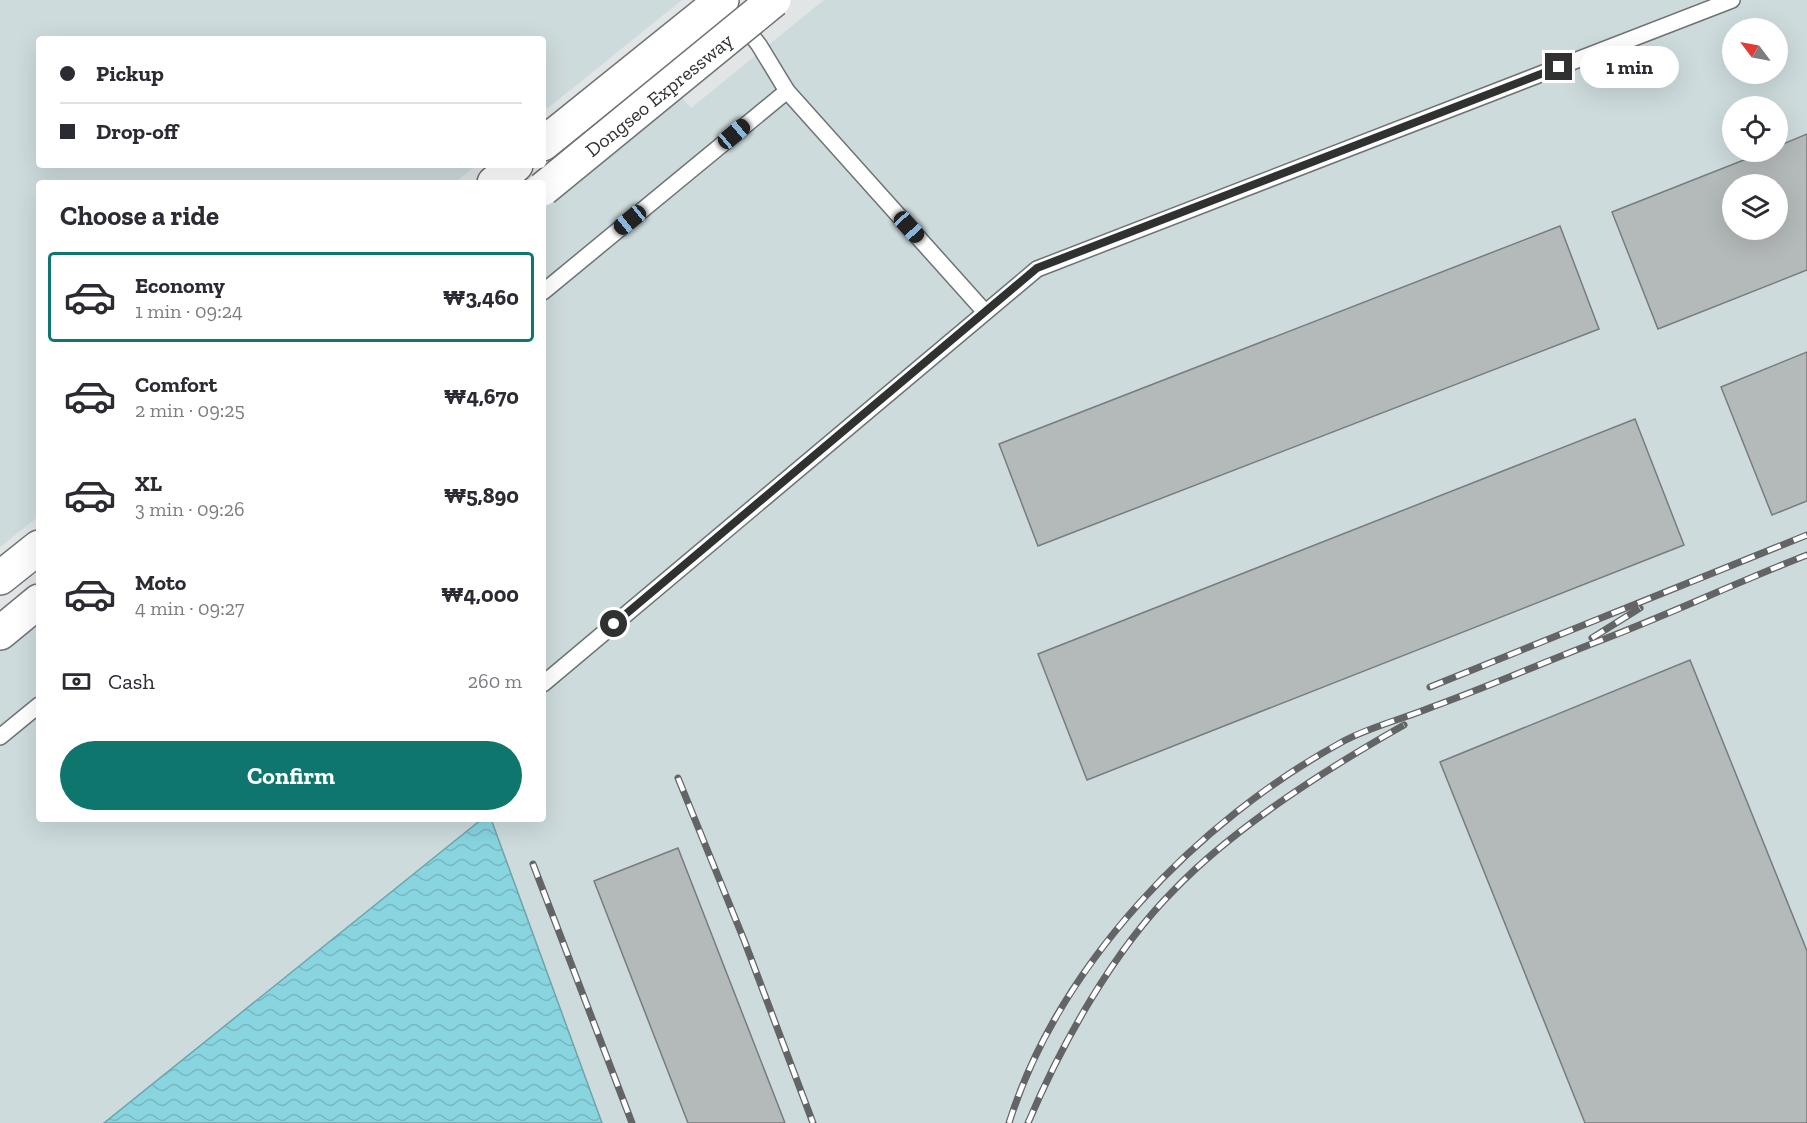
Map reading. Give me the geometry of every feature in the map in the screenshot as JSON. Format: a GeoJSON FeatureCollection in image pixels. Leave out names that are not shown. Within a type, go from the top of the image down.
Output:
{"type":"FeatureCollection","features":[{"type":"Feature","properties":{"kind":"highway","name":"Dongseo Expressway"},"geometry":{"type":"LineString","coordinates":[[546,142],[723,0]]}},
{"type":"Feature","properties":{"kind":"highway","name":"Dongseo Expressway"},"geometry":{"type":"LineString","coordinates":[[546,187],[774,0]]}},
{"type":"Feature","properties":{"kind":"highway"},"geometry":{"type":"LineString","coordinates":[[498,180],[512,168]]}},
{"type":"Feature","properties":{"kind":"highway"},"geometry":{"type":"LineString","coordinates":[[0,578],[36,549]]}},
{"type":"Feature","properties":{"kind":"highway"},"geometry":{"type":"LineString","coordinates":[[0,633],[36,603]]}},
{"type":"Feature","properties":{"kind":"lane"},"geometry":{"type":"LineString","coordinates":[[723,0],[759,45],[787,91],[986,312]]}},
{"type":"Feature","properties":{"kind":"lane"},"geometry":{"type":"LineString","coordinates":[[546,681],[1037,268],[1732,0]]}},
{"type":"Feature","properties":{"kind":"lane"},"geometry":{"type":"LineString","coordinates":[[546,290],[787,91]]}},
{"type":"Feature","properties":{"kind":"lane"},"geometry":{"type":"LineString","coordinates":[[0,737],[36,707]]}},
{"type":"Feature","properties":{"kind":"shaded area"},"geometry":{"type":"Polygon","coordinates":[[[0,0],[682,0],[546,110],[546,36],[36,36],[36,168],[473,168],[458,180],[36,180],[36,518],[0,547],[0,0]]]}},
{"type":"Feature","properties":{"kind":"shaded area"},"geometry":{"type":"Polygon","coordinates":[[[824,0],[1807,0],[1807,1123],[602,1123],[492,822],[546,822],[546,180],[663,77],[691,108],[824,0]]]}},
{"type":"Feature","properties":{"kind":"shaded area"},"geometry":{"type":"Polygon","coordinates":[[[36,585],[36,822],[478,822],[104,1123],[0,1123],[0,615],[36,585]]]}},
{"type":"Feature","properties":{"kind":"water"},"geometry":{"type":"Polygon","coordinates":[[[478,822],[492,822],[602,1123],[104,1123],[478,822]]]}},
{"type":"Feature","properties":{"kind":"building"},"geometry":{"type":"Polygon","coordinates":[[[1807,134],[1807,270],[1658,329],[1612,212],[1739,162],[1788,162],[1788,142],[1807,134]]]}},
{"type":"Feature","properties":{"kind":"building"},"geometry":{"type":"Polygon","coordinates":[[[1560,226],[1599,329],[1038,546],[999,444],[1560,226]]]}},
{"type":"Feature","properties":{"kind":"building"},"geometry":{"type":"Polygon","coordinates":[[[1807,352],[1807,501],[1772,515],[1721,387],[1807,352]]]}},
{"type":"Feature","properties":{"kind":"building"},"geometry":{"type":"Polygon","coordinates":[[[1635,419],[1684,545],[1087,780],[1038,654],[1635,419]]]}},
{"type":"Feature","properties":{"kind":"building"},"geometry":{"type":"Polygon","coordinates":[[[1690,660],[1807,951],[1807,1123],[1585,1123],[1440,762],[1690,660]]]}},
{"type":"Feature","properties":{"kind":"building"},"geometry":{"type":"Polygon","coordinates":[[[678,848],[785,1123],[688,1123],[594,881],[678,848]]]}},
{"type":"Feature","properties":{"kind":"railway"},"geometry":{"type":"LineString","coordinates":[[1430,687],[1807,535]]}},
{"type":"Feature","properties":{"kind":"railway"},"geometry":{"type":"LineString","coordinates":[[1009,1123],[1032,1064],[1062,1008],[1098,953],[1140,902],[1186,855],[1236,813],[1288,775],[1363,732],[1473,692],[1807,555]]}},
{"type":"Feature","properties":{"kind":"railway"},"geometry":{"type":"LineString","coordinates":[[1592,638],[1640,608]]}},
{"type":"Feature","properties":{"kind":"railway"},"geometry":{"type":"LineString","coordinates":[[1028,1123],[1057,1061],[1091,999],[1131,940],[1175,889],[1254,821],[1314,779],[1404,725]]}},
{"type":"Feature","properties":{"kind":"railway"},"geometry":{"type":"LineString","coordinates":[[678,778],[744,940],[813,1123]]}},
{"type":"Feature","properties":{"kind":"railway"},"geometry":{"type":"LineString","coordinates":[[533,864],[632,1123]]}},
{"type":"Feature","properties":{"kind":"route"},"geometry":{"type":"LineString","coordinates":[[614,624],[1037,268],[1559,67]]}}]}
